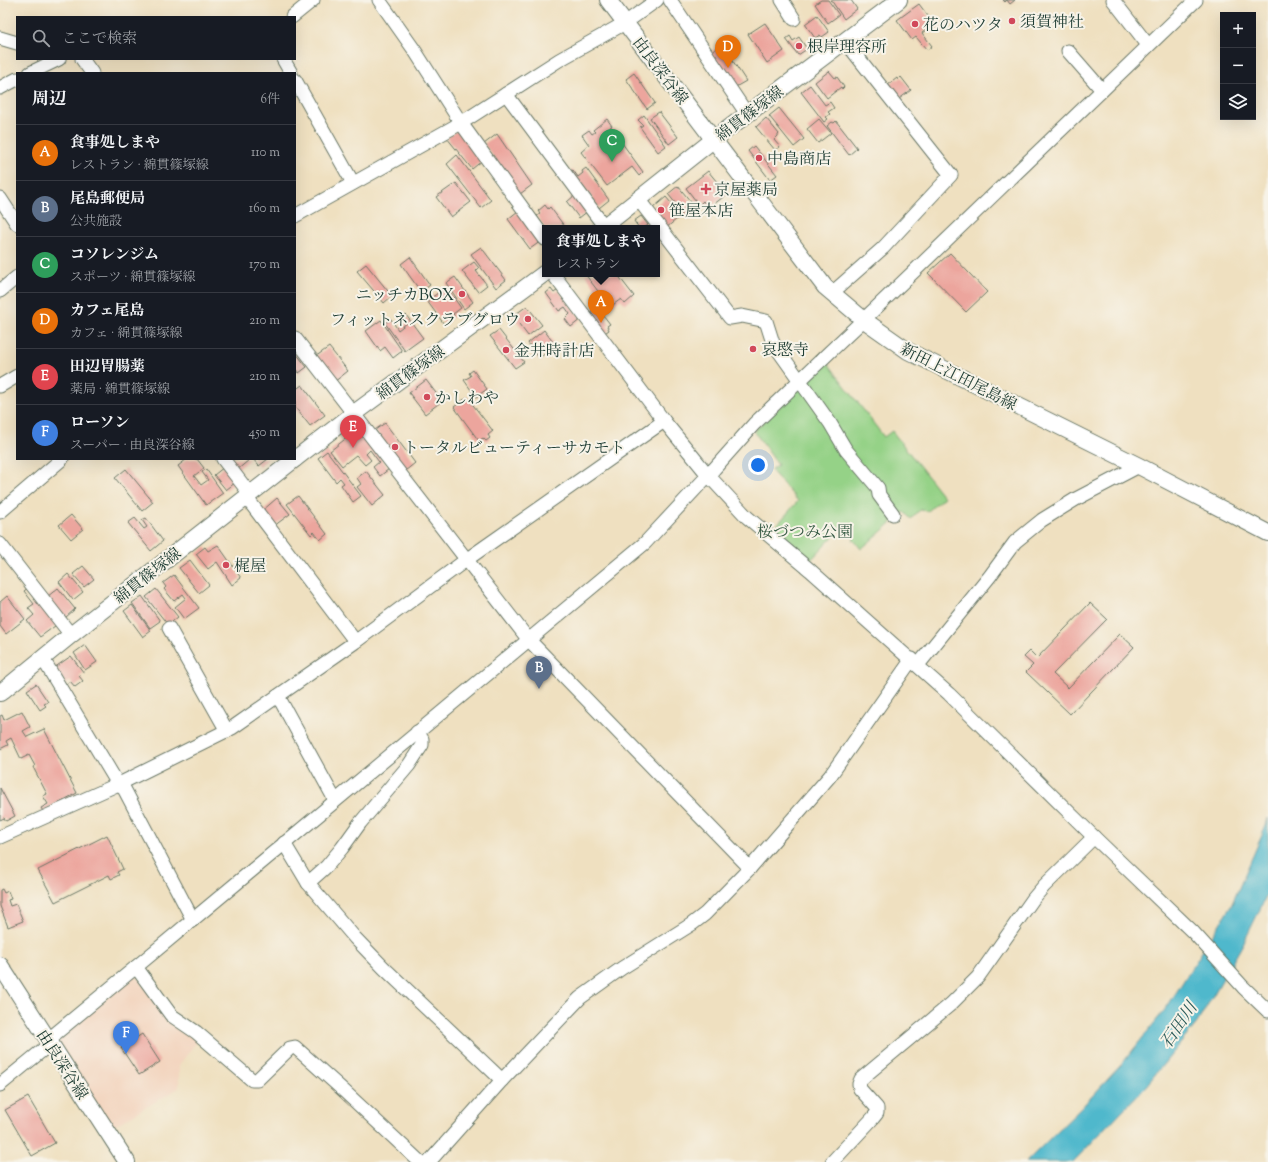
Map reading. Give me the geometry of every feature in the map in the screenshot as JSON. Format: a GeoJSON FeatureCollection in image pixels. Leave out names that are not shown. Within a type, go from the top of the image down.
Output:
{"type":"FeatureCollection","features":[{"type":"Feature","properties":{"kind":"main road","name":"由良深谷線"},"geometry":{"type":"LineString","coordinates":[[608,0],[713,140]]}},
{"type":"Feature","properties":{"kind":"main road","name":"綿貫篠塚線"},"geometry":{"type":"LineString","coordinates":[[606,225],[713,140],[899,0]]}},
{"type":"Feature","properties":{"kind":"main road","name":"新田上江田尾島線"},"geometry":{"type":"LineString","coordinates":[[713,140],[825,287],[864,320],[908,351],[1139,466],[1268,534]]}},
{"type":"Feature","properties":{"kind":"main road","name":"綿貫篠塚線"},"geometry":{"type":"LineString","coordinates":[[296,458],[353,414],[542,275]]}},
{"type":"Feature","properties":{"kind":"main road","name":"綿貫篠塚線"},"geometry":{"type":"LineString","coordinates":[[0,693],[294,460]]}},
{"type":"Feature","properties":{"kind":"main road","name":"由良深谷線"},"geometry":{"type":"LineString","coordinates":[[0,965],[127,1162]]}},
{"type":"Feature","properties":{"kind":"street"},"geometry":{"type":"LineString","coordinates":[[293,16],[313,0]]}},
{"type":"Feature","properties":{"kind":"street"},"geometry":{"type":"LineString","coordinates":[[379,0],[416,51],[461,123],[542,235]]}},
{"type":"Feature","properties":{"kind":"street"},"geometry":{"type":"LineString","coordinates":[[296,215],[461,123],[559,60],[625,23],[657,0]]}},
{"type":"Feature","properties":{"kind":"street"},"geometry":{"type":"LineString","coordinates":[[670,0],[747,114]]}},
{"type":"Feature","properties":{"kind":"street"},"geometry":{"type":"LineString","coordinates":[[782,0],[794,19]]}},
{"type":"Feature","properties":{"kind":"street"},"geometry":{"type":"LineString","coordinates":[[1113,0],[1148,45]]}},
{"type":"Feature","properties":{"kind":"street"},"geometry":{"type":"LineString","coordinates":[[0,1084],[50,1044],[56,1034],[416,732],[645,543],[708,476],[754,424],[1196,0]]}},
{"type":"Feature","properties":{"kind":"street"},"geometry":{"type":"LineString","coordinates":[[0,38],[16,43]]}},
{"type":"Feature","properties":{"kind":"street"},"geometry":{"type":"LineString","coordinates":[[832,293],[883,248],[951,175],[845,40]]}},
{"type":"Feature","properties":{"kind":"street"},"geometry":{"type":"LineString","coordinates":[[1068,51],[1102,90]]}},
{"type":"Feature","properties":{"kind":"street"},"geometry":{"type":"LineString","coordinates":[[32,72],[57,60]]}},
{"type":"Feature","properties":{"kind":"street"},"geometry":{"type":"LineString","coordinates":[[83,60],[91,72]]}},
{"type":"Feature","properties":{"kind":"street"},"geometry":{"type":"LineString","coordinates":[[284,60],[290,72]]}},
{"type":"Feature","properties":{"kind":"street"},"geometry":{"type":"LineString","coordinates":[[0,88],[16,80]]}},
{"type":"Feature","properties":{"kind":"street"},"geometry":{"type":"LineString","coordinates":[[296,82],[353,183]]}},
{"type":"Feature","properties":{"kind":"street"},"geometry":{"type":"LineString","coordinates":[[506,94],[602,225]]}},
{"type":"Feature","properties":{"kind":"street"},"geometry":{"type":"LineString","coordinates":[[0,198],[16,222]]}},
{"type":"Feature","properties":{"kind":"street"},"geometry":{"type":"LineString","coordinates":[[638,199],[658,225]]}},
{"type":"Feature","properties":{"kind":"street"},"geometry":{"type":"LineString","coordinates":[[660,227],[730,318],[742,316],[766,321],[773,343],[830,424],[846,450],[878,488],[879,495],[893,514]]}},
{"type":"Feature","properties":{"kind":"street"},"geometry":{"type":"LineString","coordinates":[[555,277],[664,421],[708,476],[747,517],[915,662],[949,694],[1194,933],[1268,1011]]}},
{"type":"Feature","properties":{"kind":"street"},"geometry":{"type":"LineString","coordinates":[[0,291],[16,278]]}},
{"type":"Feature","properties":{"kind":"street"},"geometry":{"type":"LineString","coordinates":[[296,339],[528,639],[750,868]]}},
{"type":"Feature","properties":{"kind":"street"},"geometry":{"type":"LineString","coordinates":[[0,386],[16,377]]}},
{"type":"Feature","properties":{"kind":"street"},"geometry":{"type":"LineString","coordinates":[[0,837],[120,783],[227,731],[664,421]]}},
{"type":"Feature","properties":{"kind":"street"},"geometry":{"type":"LineString","coordinates":[[0,512],[61,460]]}},
{"type":"Feature","properties":{"kind":"street"},"geometry":{"type":"LineString","coordinates":[[224,460],[355,641]]}},
{"type":"Feature","properties":{"kind":"street"},"geometry":{"type":"LineString","coordinates":[[429,1162],[502,1080],[580,998],[622,968],[705,914],[750,868],[830,776],[915,662],[990,576],[1016,542],[1042,520],[1076,499],[1139,466]]}},
{"type":"Feature","properties":{"kind":"street"},"geometry":{"type":"LineString","coordinates":[[0,544],[72,635]]}},
{"type":"Feature","properties":{"kind":"street"},"geometry":{"type":"LineString","coordinates":[[169,628],[227,731]]}},
{"type":"Feature","properties":{"kind":"street"},"geometry":{"type":"LineString","coordinates":[[43,659],[120,783],[193,920]]}},
{"type":"Feature","properties":{"kind":"street"},"geometry":{"type":"LineString","coordinates":[[278,696],[335,800]]}},
{"type":"Feature","properties":{"kind":"street"},"geometry":{"type":"LineString","coordinates":[[308,883],[327,866],[360,823],[409,765],[422,745],[422,739],[416,732]]}},
{"type":"Feature","properties":{"kind":"street"},"geometry":{"type":"LineString","coordinates":[[832,1162],[877,1113],[877,1108],[860,1089],[859,1084],[861,1079],[951,1004],[978,977],[1033,899],[1044,886],[1094,837]]}},
{"type":"Feature","properties":{"kind":"street"},"geometry":{"type":"LineString","coordinates":[[284,843],[308,883],[355,938],[384,968],[502,1080]]}},
{"type":"Feature","properties":{"kind":"street"},"geometry":{"type":"LineString","coordinates":[[136,967],[171,1015],[196,1032],[252,1080],[257,1080],[290,1048],[295,1047],[420,1162]]}},
{"type":"Feature","properties":{"kind":"shaded area"},"geometry":{"type":"Polygon","coordinates":[[[134,974],[198,1040],[179,1065],[179,1088],[112,1127],[59,1044],[59,1039],[134,974]]]}},
{"type":"Feature","properties":{"kind":"green space","name":"桜づつみ公園"},"geometry":{"type":"Polygon","coordinates":[[[827,362],[884,437],[892,431],[944,497],[928,511],[920,510],[911,519],[904,512],[861,549],[853,539],[855,537],[845,524],[805,566],[768,535],[798,501],[771,470],[778,465],[754,431],[827,362]]]}},
{"type":"Feature","properties":{"kind":"water","name":"石田川"},"geometry":{"type":"Polygon","coordinates":[[[1268,818],[1268,893],[1243,944],[1197,1023],[1145,1087],[1073,1162],[1026,1162],[1081,1108],[1121,1065],[1167,1007],[1231,906],[1266,826],[1268,818]]]}},
{"type":"Feature","properties":{"kind":"building"},"geometry":{"type":"Polygon","coordinates":[[[821,0],[828,0],[839,15],[828,23],[815,4],[821,0]]]}},
{"type":"Feature","properties":{"kind":"building"},"geometry":{"type":"Polygon","coordinates":[[[831,0],[851,0],[857,9],[844,19],[831,0]]]}},
{"type":"Feature","properties":{"kind":"building"},"geometry":{"type":"Polygon","coordinates":[[[1007,0],[1015,0],[1010,4],[1007,0]]]}},
{"type":"Feature","properties":{"kind":"building"},"geometry":{"type":"Polygon","coordinates":[[[919,4],[934,24],[922,33],[932,46],[927,50],[916,37],[912,40],[897,20],[919,4]]]}},
{"type":"Feature","properties":{"kind":"building"},"geometry":{"type":"Polygon","coordinates":[[[817,15],[829,32],[822,37],[820,35],[815,38],[805,24],[817,15]]]}},
{"type":"Feature","properties":{"kind":"building"},"geometry":{"type":"Polygon","coordinates":[[[765,23],[784,51],[767,63],[748,34],[765,23]]]}},
{"type":"Feature","properties":{"kind":"building"},"geometry":{"type":"Polygon","coordinates":[[[790,36],[793,41],[799,37],[807,49],[798,55],[786,39],[790,36]]]}},
{"type":"Feature","properties":{"kind":"building"},"geometry":{"type":"Polygon","coordinates":[[[719,47],[722,51],[725,49],[746,81],[732,89],[709,53],[719,47]]]}},
{"type":"Feature","properties":{"kind":"building"},"geometry":{"type":"Polygon","coordinates":[[[829,71],[835,78],[837,77],[844,87],[842,89],[841,87],[827,98],[815,82],[829,71]]]}},
{"type":"Feature","properties":{"kind":"building"},"geometry":{"type":"Polygon","coordinates":[[[634,73],[655,103],[647,109],[626,79],[634,73]]]}},
{"type":"Feature","properties":{"kind":"building"},"geometry":{"type":"Polygon","coordinates":[[[901,77],[911,90],[899,99],[888,85],[897,78],[898,80],[901,77]]]}},
{"type":"Feature","properties":{"kind":"building"},"geometry":{"type":"Polygon","coordinates":[[[810,85],[825,105],[830,102],[834,108],[828,112],[830,114],[826,117],[828,119],[824,122],[801,92],[810,85]]]}},
{"type":"Feature","properties":{"kind":"building"},"geometry":{"type":"Polygon","coordinates":[[[779,108],[804,139],[794,147],[769,116],[779,108]]]}},
{"type":"Feature","properties":{"kind":"building"},"geometry":{"type":"Polygon","coordinates":[[[659,112],[678,137],[669,144],[650,118],[659,112]]]}},
{"type":"Feature","properties":{"kind":"building"},"geometry":{"type":"Polygon","coordinates":[[[644,115],[666,146],[658,152],[640,127],[643,125],[638,120],[644,115]]]}},
{"type":"Feature","properties":{"kind":"building"},"geometry":{"type":"Polygon","coordinates":[[[766,118],[779,134],[774,140],[780,147],[775,150],[756,127],[766,118]]]}},
{"type":"Feature","properties":{"kind":"building"},"geometry":{"type":"Polygon","coordinates":[[[607,119],[612,126],[610,127],[612,130],[614,129],[621,138],[612,145],[615,148],[622,143],[643,172],[639,176],[632,167],[607,186],[581,152],[589,145],[582,135],[589,130],[592,134],[595,132],[593,130],[607,119]]]}},
{"type":"Feature","properties":{"kind":"building"},"geometry":{"type":"Polygon","coordinates":[[[819,119],[831,133],[818,143],[807,129],[819,119]]]}},
{"type":"Feature","properties":{"kind":"building"},"geometry":{"type":"Polygon","coordinates":[[[836,121],[857,148],[849,155],[827,126],[836,121]]]}},
{"type":"Feature","properties":{"kind":"building"},"geometry":{"type":"Polygon","coordinates":[[[459,129],[483,160],[472,169],[447,138],[459,129]]]}},
{"type":"Feature","properties":{"kind":"building"},"geometry":{"type":"Polygon","coordinates":[[[497,134],[532,185],[520,194],[484,144],[497,134]]]}},
{"type":"Feature","properties":{"kind":"building"},"geometry":{"type":"Polygon","coordinates":[[[754,146],[777,175],[770,180],[748,151],[754,146]]]}},
{"type":"Feature","properties":{"kind":"building"},"geometry":{"type":"Polygon","coordinates":[[[457,155],[491,200],[481,208],[447,164],[457,155]]]}},
{"type":"Feature","properties":{"kind":"building"},"geometry":{"type":"Polygon","coordinates":[[[586,168],[609,200],[599,208],[570,172],[573,170],[578,177],[586,168]]]}},
{"type":"Feature","properties":{"kind":"building"},"geometry":{"type":"Polygon","coordinates":[[[708,171],[727,194],[709,208],[703,201],[699,205],[686,188],[708,171]]]}},
{"type":"Feature","properties":{"kind":"building"},"geometry":{"type":"Polygon","coordinates":[[[456,183],[471,202],[451,217],[436,197],[456,183]]]}},
{"type":"Feature","properties":{"kind":"building"},"geometry":{"type":"Polygon","coordinates":[[[678,186],[695,207],[685,215],[668,194],[678,186]]]}},
{"type":"Feature","properties":{"kind":"building"},"geometry":{"type":"Polygon","coordinates":[[[575,195],[588,211],[579,218],[567,202],[575,195]]]}},
{"type":"Feature","properties":{"kind":"building"},"geometry":{"type":"Polygon","coordinates":[[[666,197],[682,215],[666,228],[657,216],[659,215],[653,208],[666,197]]]}},
{"type":"Feature","properties":{"kind":"building"},"geometry":{"type":"Polygon","coordinates":[[[545,205],[548,209],[550,207],[564,225],[543,225],[537,216],[540,214],[538,211],[545,205]]]}},
{"type":"Feature","properties":{"kind":"building"},"geometry":{"type":"Polygon","coordinates":[[[518,211],[541,241],[530,249],[508,219],[518,211]]]}},
{"type":"Feature","properties":{"kind":"building"},"geometry":{"type":"Polygon","coordinates":[[[641,216],[648,225],[637,225],[634,221],[641,216]]]}},
{"type":"Feature","properties":{"kind":"building"},"geometry":{"type":"Polygon","coordinates":[[[481,247],[506,280],[496,288],[471,254],[481,247]]]}},
{"type":"Feature","properties":{"kind":"building"},"geometry":{"type":"Polygon","coordinates":[[[950,253],[987,292],[966,312],[928,273],[950,253]]]}},
{"type":"Feature","properties":{"kind":"building"},"geometry":{"type":"Polygon","coordinates":[[[410,257],[430,285],[421,292],[401,264],[410,257]]]}},
{"type":"Feature","properties":{"kind":"building"},"geometry":{"type":"Polygon","coordinates":[[[474,262],[479,268],[476,271],[487,285],[478,292],[462,271],[474,262]]]}},
{"type":"Feature","properties":{"kind":"building"},"geometry":{"type":"Polygon","coordinates":[[[366,264],[392,296],[384,303],[357,271],[366,264]]]}},
{"type":"Feature","properties":{"kind":"building"},"geometry":{"type":"Polygon","coordinates":[[[455,277],[473,302],[464,309],[446,283],[455,277]]]}},
{"type":"Feature","properties":{"kind":"building"},"geometry":{"type":"Polygon","coordinates":[[[587,277],[619,277],[634,296],[625,304],[621,299],[610,307],[587,277]]]}},
{"type":"Feature","properties":{"kind":"building"},"geometry":{"type":"Polygon","coordinates":[[[446,287],[461,308],[444,324],[427,301],[446,287]]]}},
{"type":"Feature","properties":{"kind":"building"},"geometry":{"type":"Polygon","coordinates":[[[551,289],[554,293],[558,290],[581,319],[571,327],[565,319],[570,314],[565,307],[559,311],[546,293],[551,289]]]}},
{"type":"Feature","properties":{"kind":"building"},"geometry":{"type":"Polygon","coordinates":[[[527,306],[542,325],[528,336],[513,316],[527,306]]]}},
{"type":"Feature","properties":{"kind":"building"},"geometry":{"type":"Polygon","coordinates":[[[597,307],[610,324],[607,326],[609,330],[602,335],[586,315],[597,307]]]}},
{"type":"Feature","properties":{"kind":"building"},"geometry":{"type":"Polygon","coordinates":[[[406,315],[423,338],[405,351],[385,323],[391,319],[398,330],[407,323],[403,318],[406,315]]]}},
{"type":"Feature","properties":{"kind":"building"},"geometry":{"type":"Polygon","coordinates":[[[381,320],[402,351],[393,358],[385,347],[380,351],[366,331],[381,320]]]}},
{"type":"Feature","properties":{"kind":"building","name":"フィットネスクラブグロウ"},"geometry":{"type":"Polygon","coordinates":[[[499,330],[524,362],[515,368],[490,336],[499,330]]]}},
{"type":"Feature","properties":{"kind":"building"},"geometry":{"type":"Polygon","coordinates":[[[544,330],[556,346],[539,358],[528,343],[544,330]]]}},
{"type":"Feature","properties":{"kind":"building"},"geometry":{"type":"Polygon","coordinates":[[[329,347],[348,371],[334,382],[315,357],[329,347]]]}},
{"type":"Feature","properties":{"kind":"building"},"geometry":{"type":"Polygon","coordinates":[[[296,353],[307,367],[299,373],[296,369],[296,353]]]}},
{"type":"Feature","properties":{"kind":"building"},"geometry":{"type":"Polygon","coordinates":[[[473,370],[487,389],[476,397],[464,380],[471,376],[469,373],[473,370]]]}},
{"type":"Feature","properties":{"kind":"building"},"geometry":{"type":"Polygon","coordinates":[[[426,380],[442,401],[425,414],[409,393],[426,380]]]}},
{"type":"Feature","properties":{"kind":"building"},"geometry":{"type":"Polygon","coordinates":[[[302,385],[325,415],[310,426],[296,408],[296,389],[302,385]]]}},
{"type":"Feature","properties":{"kind":"building"},"geometry":{"type":"Polygon","coordinates":[[[467,397],[493,431],[488,435],[490,438],[486,441],[483,438],[479,441],[454,407],[467,397]]]}},
{"type":"Feature","properties":{"kind":"building"},"geometry":{"type":"Polygon","coordinates":[[[385,423],[415,463],[405,471],[375,430],[385,423]]]}},
{"type":"Feature","properties":{"kind":"building"},"geometry":{"type":"Polygon","coordinates":[[[358,429],[389,469],[380,476],[373,467],[379,462],[370,450],[366,454],[371,460],[365,465],[356,455],[342,466],[330,451],[358,429]]]}},
{"type":"Feature","properties":{"kind":"building"},"geometry":{"type":"Polygon","coordinates":[[[327,451],[361,496],[353,502],[341,485],[344,483],[340,478],[336,482],[318,458],[327,451]]]}},
{"type":"Feature","properties":{"kind":"building"},"geometry":{"type":"Polygon","coordinates":[[[186,460],[198,460],[204,468],[194,476],[201,485],[208,480],[202,472],[206,469],[223,493],[206,505],[178,466],[186,460]]]}},
{"type":"Feature","properties":{"kind":"building"},"geometry":{"type":"Polygon","coordinates":[[[229,460],[249,460],[237,470],[229,460]]]}},
{"type":"Feature","properties":{"kind":"building"},"geometry":{"type":"Polygon","coordinates":[[[254,460],[267,460],[259,466],[254,460]]]}},
{"type":"Feature","properties":{"kind":"building"},"geometry":{"type":"Polygon","coordinates":[[[224,467],[236,482],[226,490],[214,475],[224,467]]]}},
{"type":"Feature","properties":{"kind":"building"},"geometry":{"type":"Polygon","coordinates":[[[126,469],[153,502],[142,511],[115,478],[126,469]]]}},
{"type":"Feature","properties":{"kind":"building"},"geometry":{"type":"Polygon","coordinates":[[[366,471],[385,495],[372,506],[357,487],[361,484],[357,478],[366,471]]]}},
{"type":"Feature","properties":{"kind":"building"},"geometry":{"type":"Polygon","coordinates":[[[298,496],[327,534],[320,540],[314,532],[311,535],[287,504],[298,496]]]}},
{"type":"Feature","properties":{"kind":"building"},"geometry":{"type":"Polygon","coordinates":[[[277,498],[290,514],[274,526],[262,511],[277,498]]]}},
{"type":"Feature","properties":{"kind":"building"},"geometry":{"type":"Polygon","coordinates":[[[71,515],[83,529],[71,539],[59,525],[71,515]]]}},
{"type":"Feature","properties":{"kind":"building"},"geometry":{"type":"Polygon","coordinates":[[[135,518],[144,529],[147,527],[142,520],[146,518],[163,541],[151,551],[128,523],[135,518]]]}},
{"type":"Feature","properties":{"kind":"building"},"geometry":{"type":"Polygon","coordinates":[[[218,545],[241,578],[232,585],[217,562],[208,569],[196,554],[205,547],[208,551],[218,545]]]}},
{"type":"Feature","properties":{"kind":"building"},"geometry":{"type":"Polygon","coordinates":[[[190,560],[209,585],[199,593],[179,568],[190,560]]]}},
{"type":"Feature","properties":{"kind":"building"},"geometry":{"type":"Polygon","coordinates":[[[83,566],[94,579],[84,587],[73,574],[83,566]]]}},
{"type":"Feature","properties":{"kind":"building"},"geometry":{"type":"Polygon","coordinates":[[[68,574],[83,592],[73,600],[59,582],[68,574]]]}},
{"type":"Feature","properties":{"kind":"building"},"geometry":{"type":"Polygon","coordinates":[[[174,575],[199,608],[184,619],[175,607],[186,598],[183,594],[174,601],[164,589],[166,587],[163,583],[174,575]]]}},
{"type":"Feature","properties":{"kind":"building"},"geometry":{"type":"Polygon","coordinates":[[[30,586],[59,623],[40,637],[27,621],[34,615],[28,608],[34,604],[24,591],[30,586]]]}},
{"type":"Feature","properties":{"kind":"building"},"geometry":{"type":"Polygon","coordinates":[[[58,588],[75,609],[65,618],[47,597],[58,588]]]}},
{"type":"Feature","properties":{"kind":"building"},"geometry":{"type":"Polygon","coordinates":[[[156,589],[178,617],[168,625],[146,597],[156,589]]]}},
{"type":"Feature","properties":{"kind":"building"},"geometry":{"type":"Polygon","coordinates":[[[7,596],[25,619],[6,634],[0,626],[0,602],[7,596]]]}},
{"type":"Feature","properties":{"kind":"building"},"geometry":{"type":"Polygon","coordinates":[[[142,596],[160,621],[150,628],[132,603],[142,596]]]}},
{"type":"Feature","properties":{"kind":"building"},"geometry":{"type":"Polygon","coordinates":[[[1090,603],[1107,619],[1053,674],[1068,688],[1120,634],[1134,647],[1070,714],[1026,672],[1033,665],[1024,657],[1030,651],[1037,658],[1090,603]]]}},
{"type":"Feature","properties":{"kind":"building"},"geometry":{"type":"Polygon","coordinates":[[[132,605],[151,631],[143,637],[124,611],[132,605]]]}},
{"type":"Feature","properties":{"kind":"building"},"geometry":{"type":"Polygon","coordinates":[[[85,645],[97,662],[85,670],[74,653],[85,645]]]}},
{"type":"Feature","properties":{"kind":"building"},"geometry":{"type":"Polygon","coordinates":[[[71,656],[84,673],[79,676],[83,681],[75,687],[70,681],[66,684],[54,668],[71,656]]]}},
{"type":"Feature","properties":{"kind":"building"},"geometry":{"type":"Polygon","coordinates":[[[36,684],[48,702],[44,704],[46,706],[40,710],[27,690],[36,684]]]}},
{"type":"Feature","properties":{"kind":"building"},"geometry":{"type":"Polygon","coordinates":[[[22,711],[30,727],[23,731],[27,737],[44,729],[77,793],[43,811],[41,808],[48,804],[43,796],[47,794],[33,767],[35,766],[29,755],[21,759],[11,738],[6,741],[8,745],[0,749],[0,716],[2,715],[4,720],[22,711]]]}},
{"type":"Feature","properties":{"kind":"building"},"geometry":{"type":"Polygon","coordinates":[[[0,788],[15,816],[6,821],[4,818],[0,820],[0,788]]]}},
{"type":"Feature","properties":{"kind":"building"},"geometry":{"type":"Polygon","coordinates":[[[107,835],[123,869],[117,872],[119,875],[111,879],[109,875],[55,902],[38,870],[107,835]]]}},
{"type":"Feature","properties":{"kind":"building"},"geometry":{"type":"Polygon","coordinates":[[[2,889],[4,893],[8,891],[11,899],[8,900],[10,906],[16,904],[23,921],[8,927],[0,906],[0,890],[2,889]]]}},
{"type":"Feature","properties":{"kind":"building"},"geometry":{"type":"Polygon","coordinates":[[[142,1034],[160,1062],[139,1075],[121,1048],[142,1034]]]}},
{"type":"Feature","properties":{"kind":"building"},"geometry":{"type":"Polygon","coordinates":[[[28,1097],[55,1143],[32,1156],[5,1110],[28,1097]]]}},
{"type":"Feature","properties":{"kind":"place","name":"須賀神社"},"geometry":{"type":"Point","coordinates":[1012,21]}},
{"type":"Feature","properties":{"kind":"place","name":"花のハツタ"},"geometry":{"type":"Point","coordinates":[915,24]}},
{"type":"Feature","properties":{"kind":"place","name":"根岸理容所"},"geometry":{"type":"Point","coordinates":[799,46]}},
{"type":"Feature","properties":{"kind":"place","name":"カフェ尾島"},"geometry":{"type":"Point","coordinates":[728,68]}},
{"type":"Feature","properties":{"kind":"place","name":"中島商店"},"geometry":{"type":"Point","coordinates":[759,158]}},
{"type":"Feature","properties":{"kind":"place","name":"コソレンジム"},"geometry":{"type":"Point","coordinates":[612,162]}},
{"type":"Feature","properties":{"kind":"place","name":"京屋薬局"},"geometry":{"type":"Point","coordinates":[706,189]}},
{"type":"Feature","properties":{"kind":"place","name":"笹屋本店"},"geometry":{"type":"Point","coordinates":[661,210]}},
{"type":"Feature","properties":{"kind":"place","name":"ニッチカBOX"},"geometry":{"type":"Point","coordinates":[462,294]}},
{"type":"Feature","properties":{"kind":"place","name":"フィットネスクラブグロウ"},"geometry":{"type":"Point","coordinates":[528,319]}},
{"type":"Feature","properties":{"kind":"place","name":"食事処しまや"},"geometry":{"type":"Point","coordinates":[601,323]}},
{"type":"Feature","properties":{"kind":"place","name":"哀愍寺"},"geometry":{"type":"Point","coordinates":[753,349]}},
{"type":"Feature","properties":{"kind":"place","name":"金井時計店"},"geometry":{"type":"Point","coordinates":[506,350]}},
{"type":"Feature","properties":{"kind":"place","name":"かしわや"},"geometry":{"type":"Point","coordinates":[427,397]}},
{"type":"Feature","properties":{"kind":"place","name":"トータルビューティーサカモト"},"geometry":{"type":"Point","coordinates":[395,447]}},
{"type":"Feature","properties":{"kind":"place","name":"田辺胃腸薬"},"geometry":{"type":"Point","coordinates":[353,448]}},
{"type":"Feature","properties":{"kind":"place","name":"梶屋"},"geometry":{"type":"Point","coordinates":[226,565]}},
{"type":"Feature","properties":{"kind":"place","name":"尾島郵便局"},"geometry":{"type":"Point","coordinates":[539,689]}},
{"type":"Feature","properties":{"kind":"place","name":"ローソン"},"geometry":{"type":"Point","coordinates":[126,1054]}}]}
